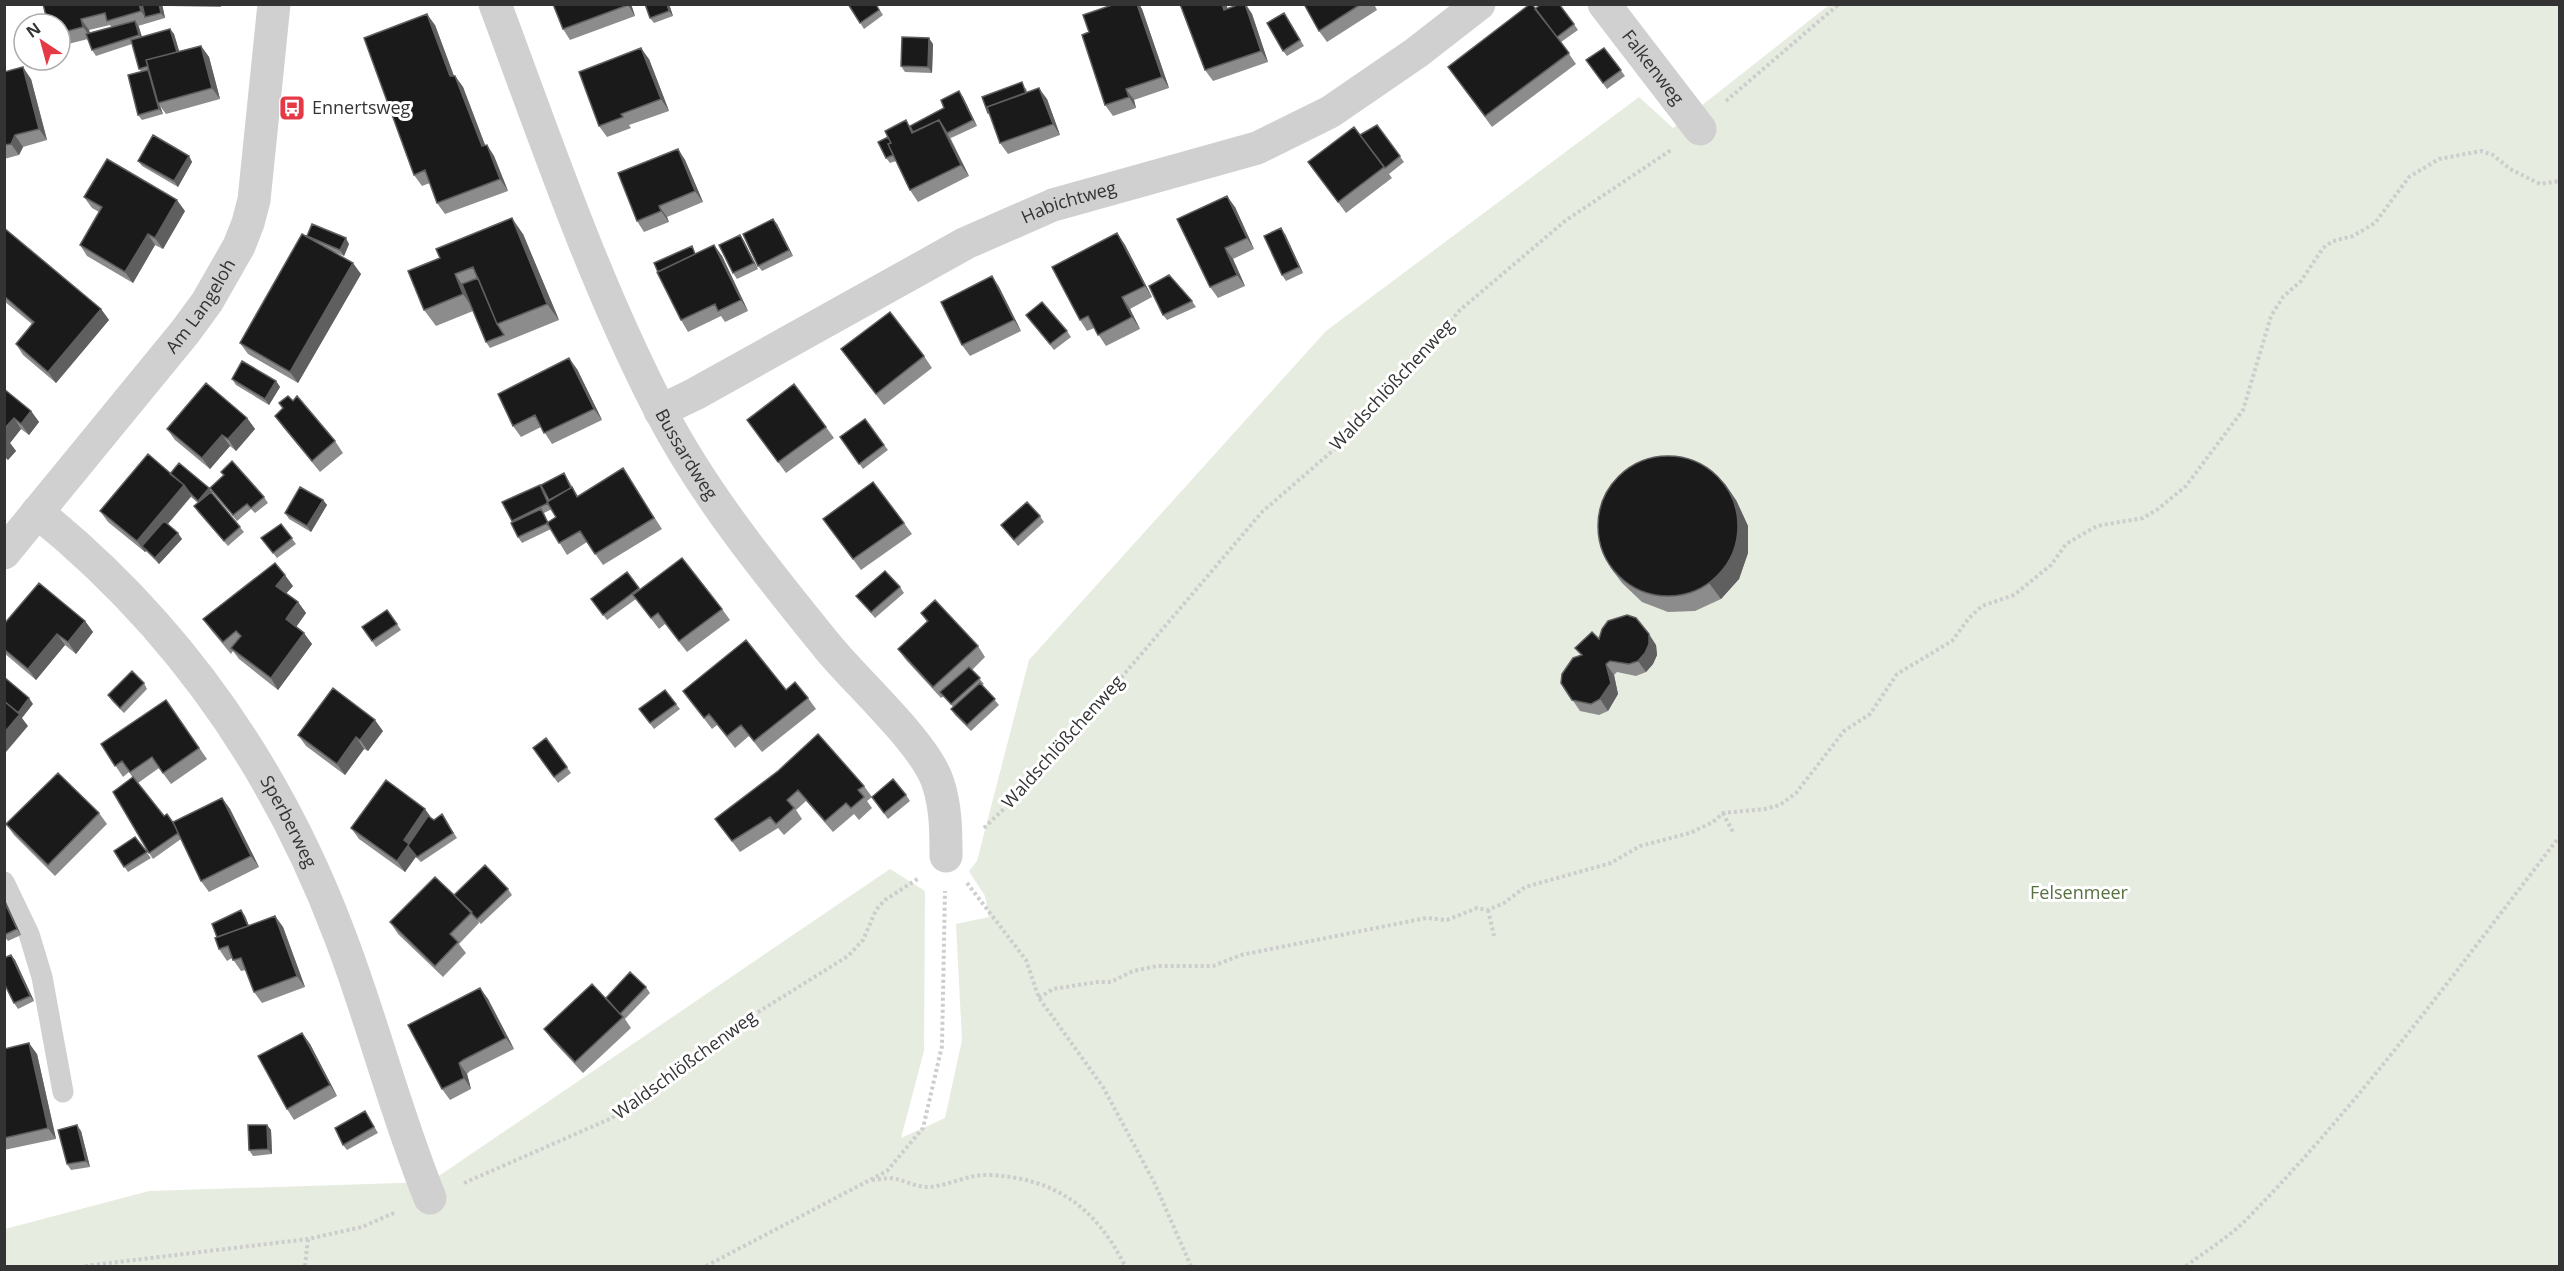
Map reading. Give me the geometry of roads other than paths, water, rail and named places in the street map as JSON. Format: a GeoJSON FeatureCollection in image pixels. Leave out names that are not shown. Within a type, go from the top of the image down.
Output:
{"type":"FeatureCollection","features":[{"type":"Feature","properties":{"kind":"street","name":"Am Langeloh"},"geometry":{"type":"LineString","coordinates":[[4,552],[185,332],[207,302],[239,246],[254,200],[274,4]]}},
{"type":"Feature","properties":{"kind":"street","name":"Bussardweg"},"geometry":{"type":"LineString","coordinates":[[495,4],[591,263],[660,411],[694,468],[779,587],[840,663],[922,753],[938,782],[945,816],[946,856]]}},
{"type":"Feature","properties":{"kind":"street","name":"Habichtweg"},"geometry":{"type":"LineString","coordinates":[[660,411],[695,394],[966,243],[1053,206],[1257,148],[1330,112],[1416,53],[1479,4]]}},
{"type":"Feature","properties":{"kind":"street","name":"Falkenweg"},"geometry":{"type":"LineString","coordinates":[[1604,4],[1700,129]]}},
{"type":"Feature","properties":{"kind":"street","name":"Sperberweg"},"geometry":{"type":"LineString","coordinates":[[37,512],[131,597],[202,679],[258,761],[294,828],[340,936],[407,1140],[430,1198]]}},
{"type":"Feature","properties":{"kind":"lane"},"geometry":{"type":"LineString","coordinates":[[4,882],[29,934],[42,977],[63,1092]]}},
{"type":"Feature","properties":{"kind":"place","name":"Ennertsweg"},"geometry":{"type":"Point","coordinates":[292,108]}},
{"type":"Feature","properties":{"kind":"park label","name":"Felsenmeer"},"geometry":{"type":"Point","coordinates":[2079,893]}}]}
